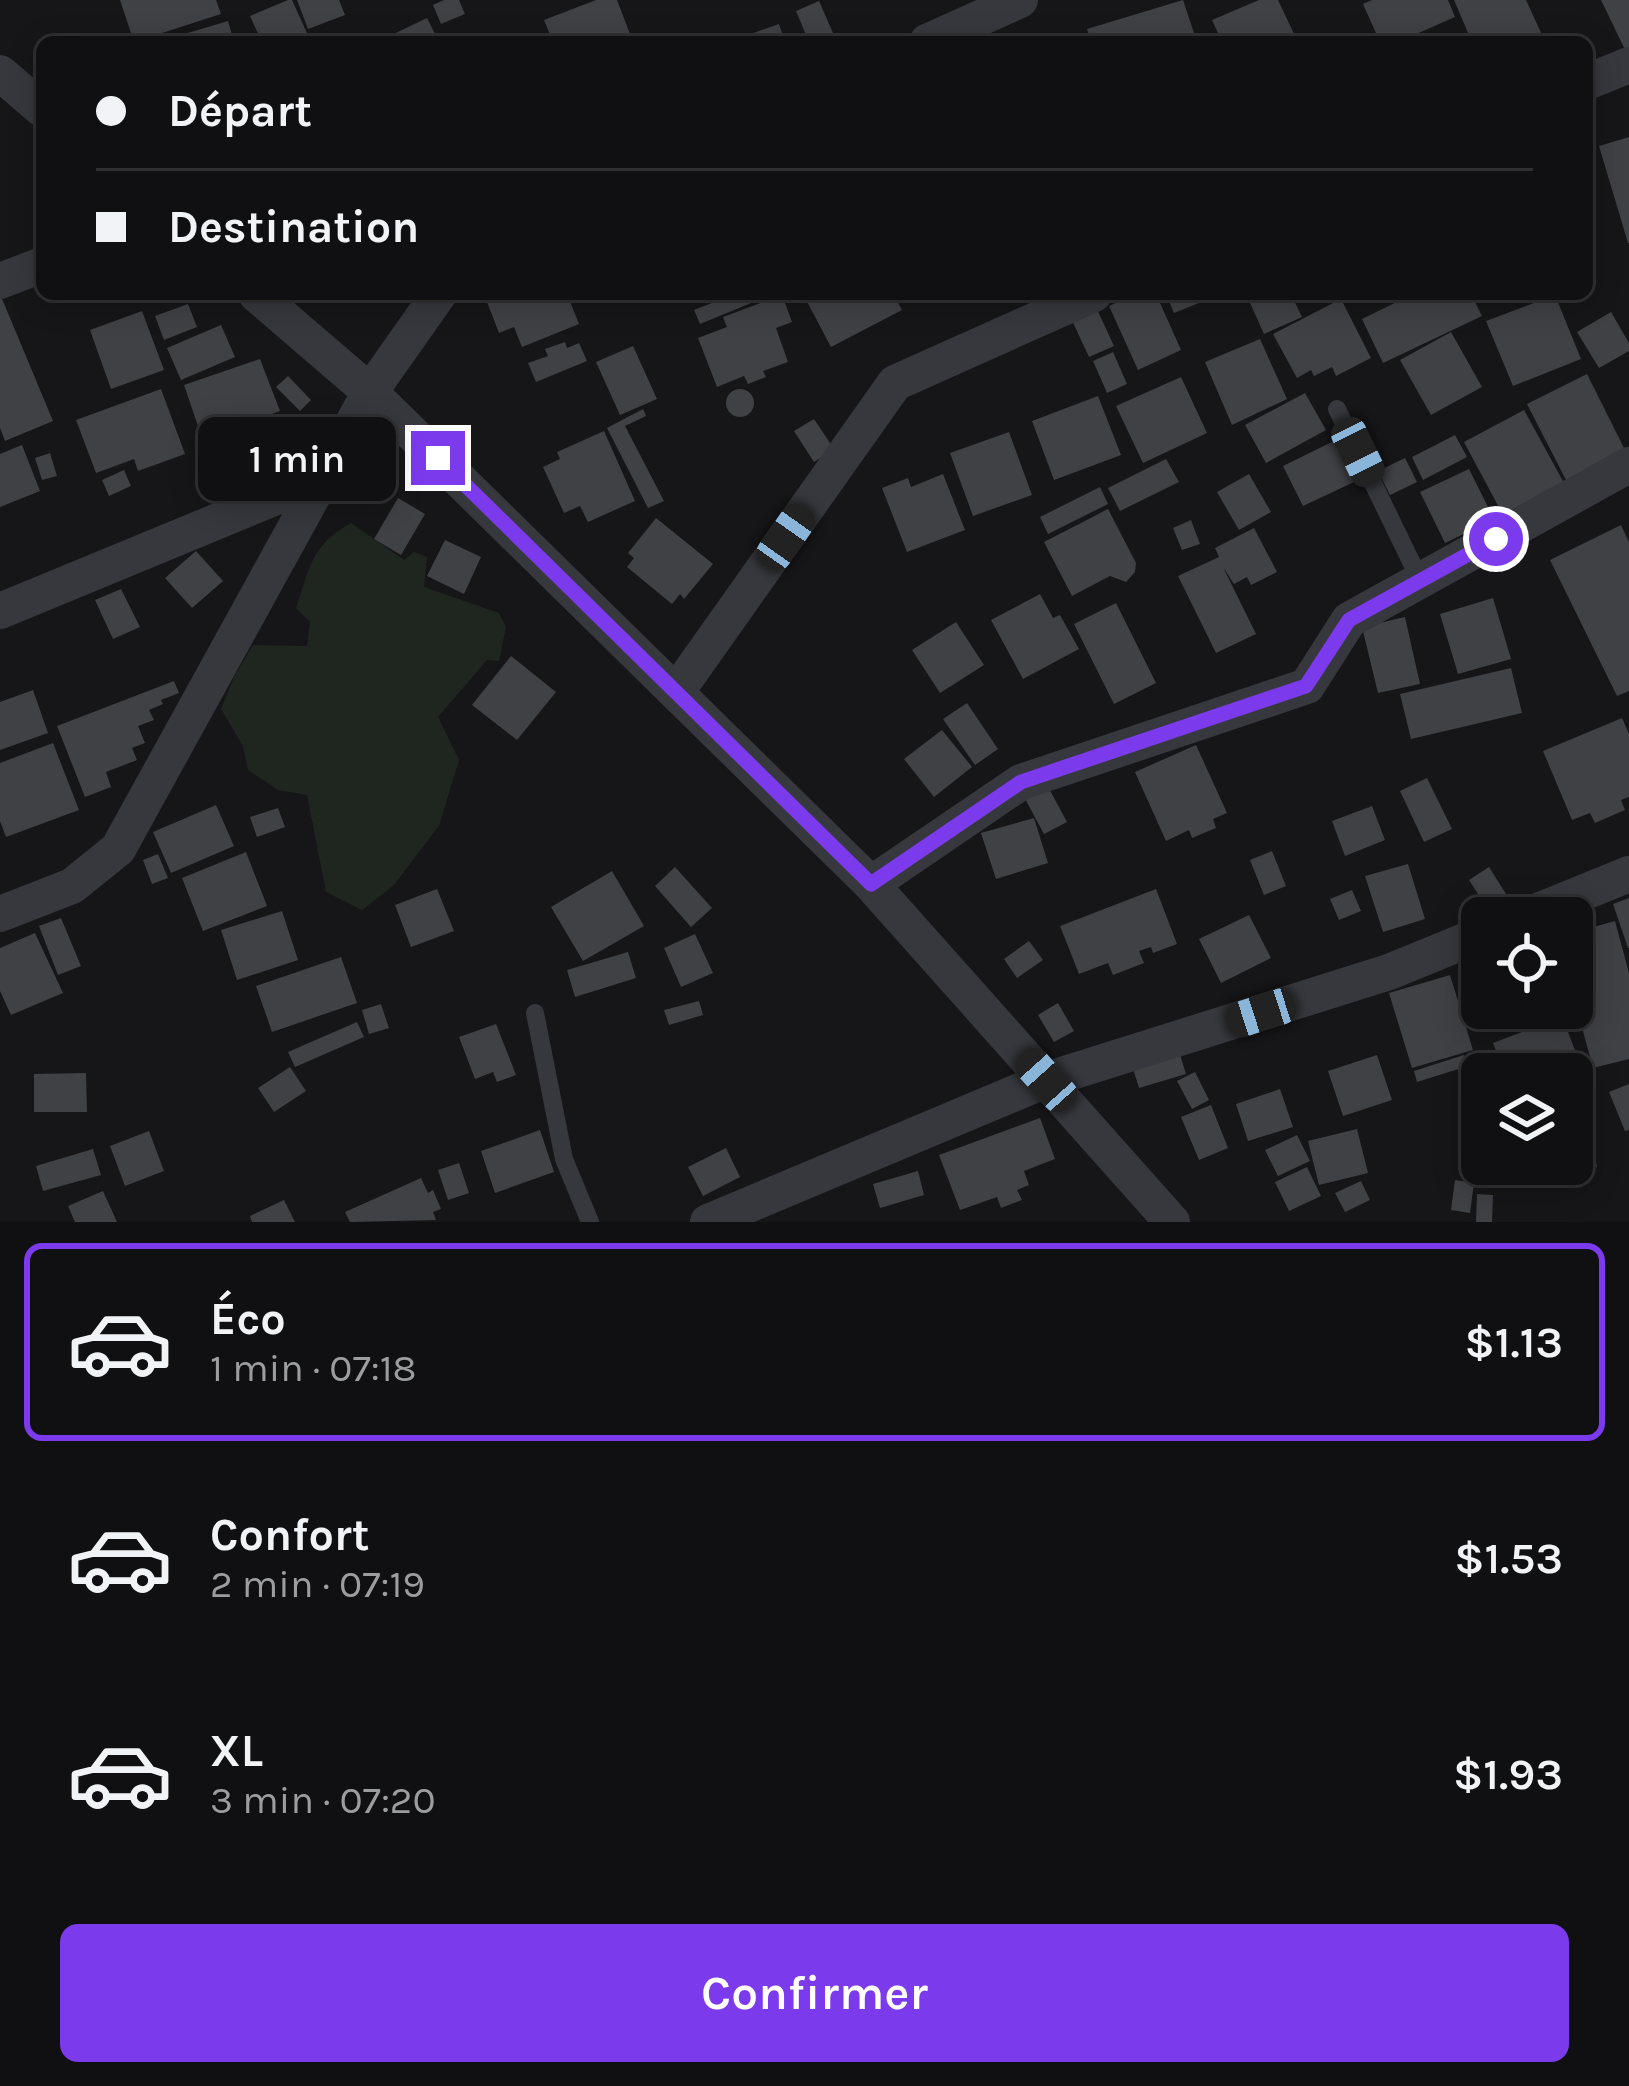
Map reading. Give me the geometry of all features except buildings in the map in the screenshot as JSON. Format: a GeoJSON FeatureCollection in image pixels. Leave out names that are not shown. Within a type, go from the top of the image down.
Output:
{"type":"FeatureCollection","features":[{"type":"Feature","properties":{"kind":"street"},"geometry":{"type":"LineString","coordinates":[[940,36],[1020,0]]}},
{"type":"Feature","properties":{"kind":"street"},"geometry":{"type":"LineString","coordinates":[[1593,79],[1629,64]]}},
{"type":"Feature","properties":{"kind":"street"},"geometry":{"type":"LineString","coordinates":[[0,73],[36,104]]}},
{"type":"Feature","properties":{"kind":"street"},"geometry":{"type":"LineString","coordinates":[[0,281],[36,268]]}},
{"type":"Feature","properties":{"kind":"street"},"geometry":{"type":"LineString","coordinates":[[263,300],[370,392],[871,884],[1172,1222]]}},
{"type":"Feature","properties":{"kind":"street"},"geometry":{"type":"LineString","coordinates":[[0,914],[72,886],[118,849],[370,392],[435,300]]}},
{"type":"Feature","properties":{"kind":"street"},"geometry":{"type":"LineString","coordinates":[[676,691],[895,383],[1081,300]]}},
{"type":"Feature","properties":{"kind":"street"},"geometry":{"type":"LineString","coordinates":[[871,884],[1021,782],[1306,686],[1349,620],[1629,465]]}},
{"type":"Feature","properties":{"kind":"street"},"geometry":{"type":"LineString","coordinates":[[0,611],[327,476]]}},
{"type":"Feature","properties":{"kind":"street"},"geometry":{"type":"LineString","coordinates":[[1573,897],[1629,874]]}},
{"type":"Feature","properties":{"kind":"street"},"geometry":{"type":"LineString","coordinates":[[708,1222],[1046,1080],[1389,973],[1461,943]]}},
{"type":"Feature","properties":{"kind":"lane"},"geometry":{"type":"LineString","coordinates":[[1337,409],[1420,580]]}},
{"type":"Feature","properties":{"kind":"lane"},"geometry":{"type":"LineString","coordinates":[[536,1013],[563,1159],[590,1222]]}},
{"type":"Feature","properties":{"kind":"shaded area"},"geometry":{"type":"Polygon","coordinates":[[[351,523],[404,560],[414,552],[427,557],[424,587],[499,613],[506,627],[499,661],[487,660],[438,717],[459,760],[439,826],[393,886],[362,910],[326,892],[307,795],[278,790],[248,770],[243,746],[221,709],[253,645],[307,646],[310,622],[296,608],[309,569],[328,540],[351,523]]]}},
{"type":"Feature","properties":{"kind":"route"},"geometry":{"type":"LineString","coordinates":[[438,458],[871,884],[1021,782],[1306,686],[1349,620],[1496,539]]}}]}
